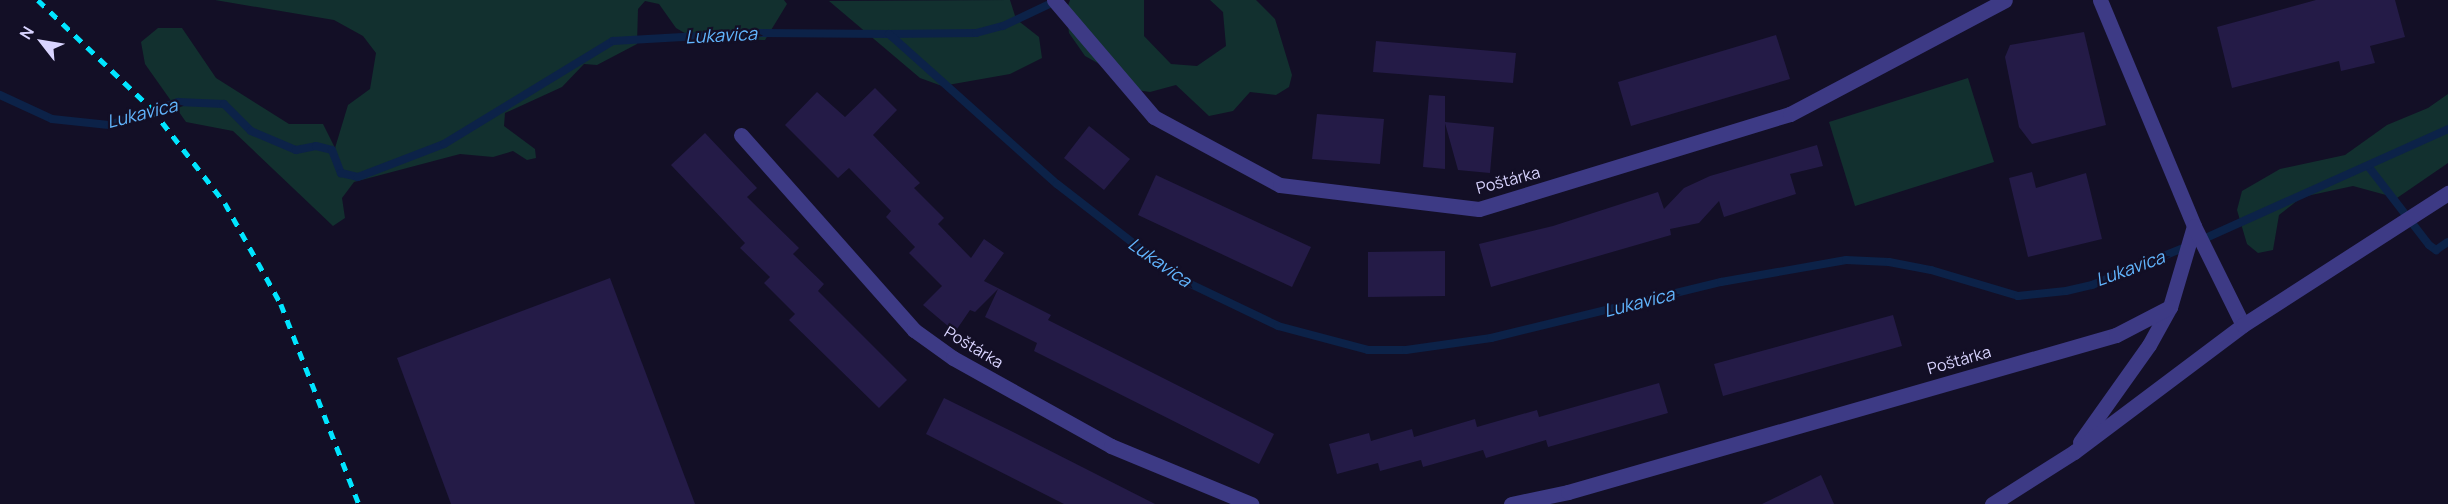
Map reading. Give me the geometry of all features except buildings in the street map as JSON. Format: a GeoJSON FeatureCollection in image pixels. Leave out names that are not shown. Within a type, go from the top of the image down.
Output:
{"type":"FeatureCollection","features":[{"type":"Feature","properties":{"kind":"street","name":"Poštárka"},"geometry":{"type":"LineString","coordinates":[[1054,0],[1154,117],[1280,185],[1479,209],[1790,114],[2005,0]]}},
{"type":"Feature","properties":{"kind":"street"},"geometry":{"type":"LineString","coordinates":[[2100,0],[2194,226],[2243,325]]}},
{"type":"Feature","properties":{"kind":"street","name":"Poštárka"},"geometry":{"type":"LineString","coordinates":[[741,135],[914,330],[953,358],[1111,446],[1251,504]]}},
{"type":"Feature","properties":{"kind":"street"},"geometry":{"type":"LineString","coordinates":[[1992,504],[2074,452],[2243,325],[2448,193]]}},
{"type":"Feature","properties":{"kind":"street"},"geometry":{"type":"LineString","coordinates":[[2074,452],[2149,345],[2170,307],[2194,226]]}},
{"type":"Feature","properties":{"kind":"street","name":"Poštárka"},"geometry":{"type":"LineString","coordinates":[[1511,504],[1568,492],[2116,335],[2170,307]]}},
{"type":"Feature","properties":{"kind":"green space"},"geometry":{"type":"Polygon","coordinates":[[[215,0],[784,0],[787,4],[765,40],[695,39],[676,28],[659,4],[645,1],[638,9],[637,44],[597,65],[584,64],[562,87],[505,113],[504,126],[535,149],[536,158],[527,160],[513,151],[493,157],[460,154],[354,182],[342,198],[345,218],[333,226],[233,131],[186,122],[145,64],[141,42],[158,28],[182,28],[216,78],[289,124],[323,124],[335,148],[348,105],[370,89],[376,53],[363,36],[334,20],[215,0]]]}},
{"type":"Feature","properties":{"kind":"green space"},"geometry":{"type":"Polygon","coordinates":[[[1010,0],[1016,19],[1039,37],[1042,58],[1010,74],[942,86],[920,78],[829,1],[1010,0]]]}},
{"type":"Feature","properties":{"kind":"green space"},"geometry":{"type":"Polygon","coordinates":[[[1070,0],[1144,0],[1144,36],[1171,64],[1197,66],[1226,46],[1223,12],[1210,0],[1256,0],[1275,19],[1292,75],[1289,87],[1276,95],[1250,92],[1233,111],[1209,116],[1176,85],[1150,92],[1130,89],[1114,72],[1085,56],[1069,33],[1066,11],[1070,0]]]}},
{"type":"Feature","properties":{"kind":"green space"},"geometry":{"type":"Polygon","coordinates":[[[1968,78],[1994,162],[1855,206],[1829,122],[1968,78]]]}},
{"type":"Feature","properties":{"kind":"green space"},"geometry":{"type":"Polygon","coordinates":[[[2448,94],[2448,163],[2397,198],[2353,186],[2302,197],[2279,215],[2273,250],[2258,253],[2247,244],[2237,210],[2242,191],[2280,169],[2345,155],[2387,125],[2428,108],[2448,94]]]}},
{"type":"Feature","properties":{"kind":"waterway"},"geometry":{"type":"LineString","coordinates":[[889,34],[976,33],[1003,26],[1058,0]]}},
{"type":"Feature","properties":{"kind":"waterway","name":"Lukavica"},"geometry":{"type":"LineString","coordinates":[[0,95],[52,119],[109,125],[178,102],[224,104],[251,131],[296,150],[316,146],[332,150],[341,173],[358,177],[444,144],[613,41],[752,33],[889,34],[1057,184],[1178,278],[1278,326],[1368,350],[1406,350],[1491,338],[1721,282],[1846,260],[1889,262],[1931,270],[2018,296],[2066,291],[2092,285],[2188,246]]}},
{"type":"Feature","properties":{"kind":"waterway","name":"Lukavica"},"geometry":{"type":"LineString","coordinates":[[2199,241],[2448,129]]}},
{"type":"Feature","properties":{"kind":"waterway"},"geometry":{"type":"LineString","coordinates":[[2368,166],[2429,245],[2436,250],[2448,242]]}},
{"type":"Feature","properties":{"kind":"railway"},"geometry":{"type":"LineString","coordinates":[[38,0],[152,109],[225,203],[281,304],[359,504]]}}]}
